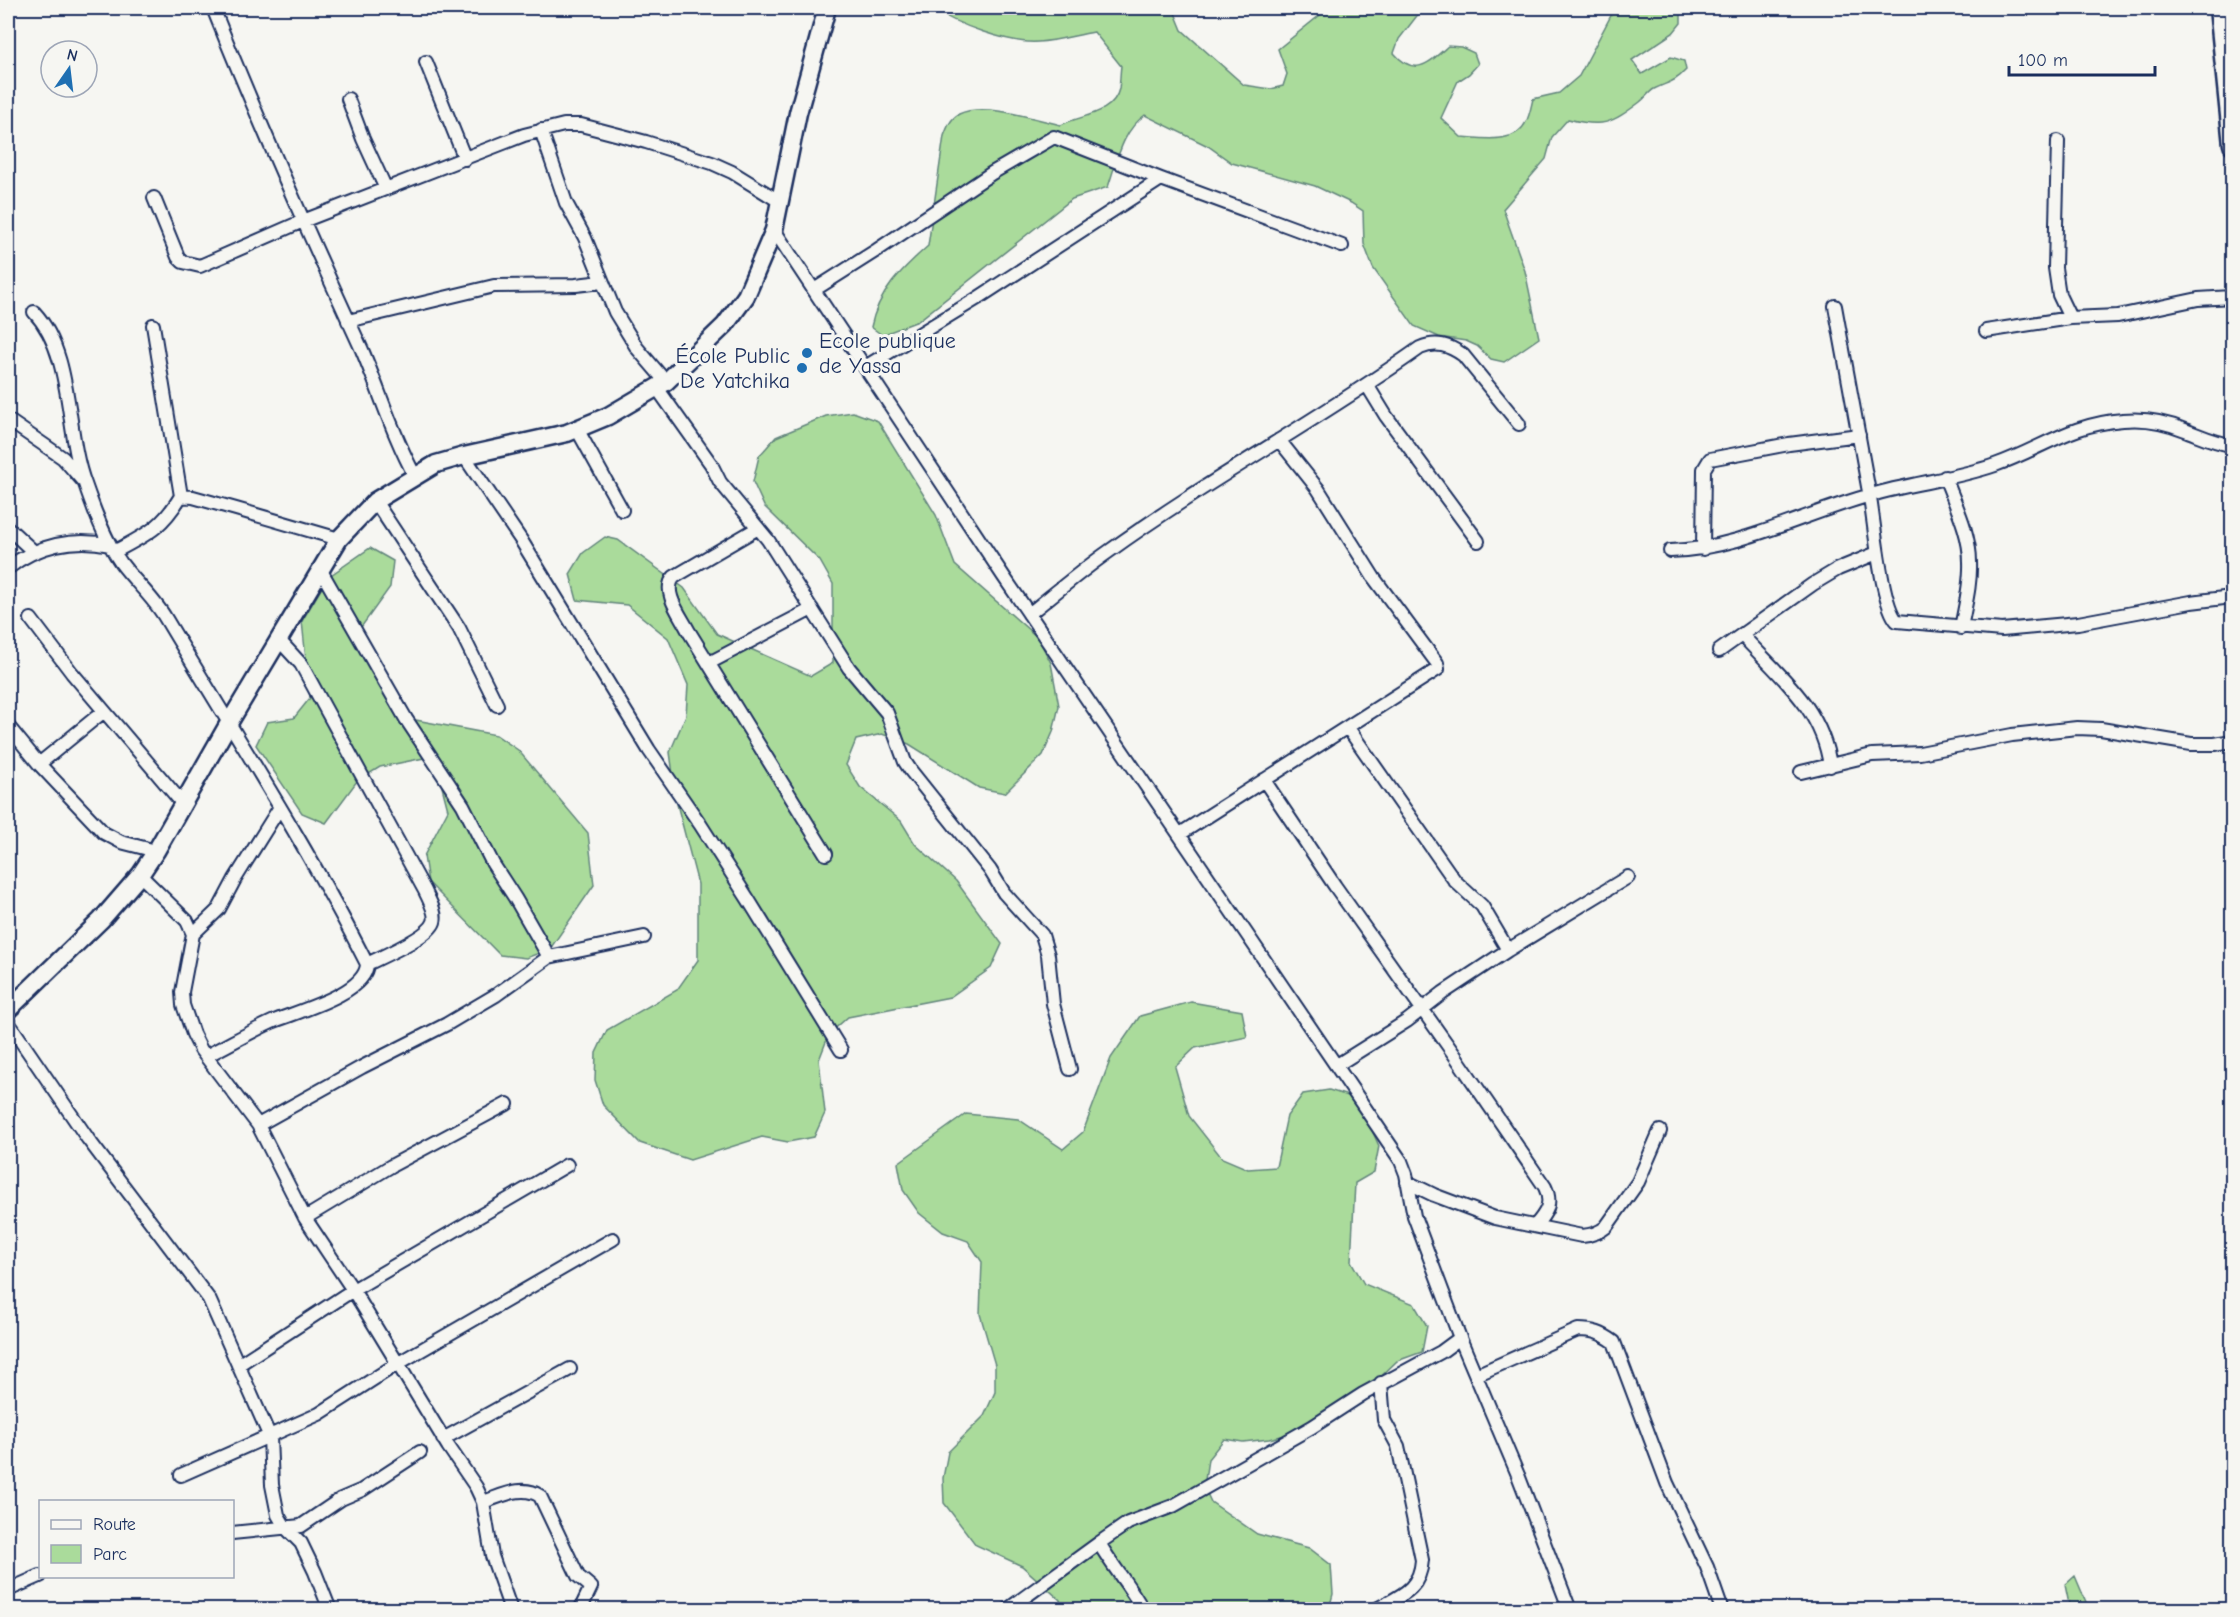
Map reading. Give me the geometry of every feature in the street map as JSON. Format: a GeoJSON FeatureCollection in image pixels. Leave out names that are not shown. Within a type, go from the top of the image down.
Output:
{"type":"FeatureCollection","features":[{"type":"Feature","properties":{"kind":"main road"},"geometry":{"type":"LineString","coordinates":[[8,1010],[101,920],[140,875],[320,569],[339,539],[375,501],[436,464],[577,429],[608,417],[662,385],[725,325],[746,296],[774,230],[798,112],[827,8]]}},
{"type":"Feature","properties":{"kind":"main road"},"geometry":{"type":"LineString","coordinates":[[2218,8],[2232,145]]}},
{"type":"Feature","properties":{"kind":"street"},"geometry":{"type":"LineString","coordinates":[[213,8],[303,221],[372,375],[403,454],[415,476]]}},
{"type":"Feature","properties":{"kind":"street"},"geometry":{"type":"LineString","coordinates":[[426,62],[465,159]]}},
{"type":"Feature","properties":{"kind":"street"},"geometry":{"type":"LineString","coordinates":[[348,99],[386,189]]}},
{"type":"Feature","properties":{"kind":"street"},"geometry":{"type":"LineString","coordinates":[[154,198],[178,257],[191,266],[200,266],[303,221],[541,129],[581,125],[646,142],[722,167],[780,201]]}},
{"type":"Feature","properties":{"kind":"street"},"geometry":{"type":"LineString","coordinates":[[541,129],[566,202],[585,238],[623,327],[662,385],[720,482],[758,528],[849,668],[887,713],[905,762],[911,771],[990,870],[1004,893],[1042,935],[1048,955],[1051,993],[1070,1069]]}},
{"type":"Feature","properties":{"kind":"street"},"geometry":{"type":"LineString","coordinates":[[814,290],[1051,137],[1342,246]]}},
{"type":"Feature","properties":{"kind":"street"},"geometry":{"type":"LineString","coordinates":[[2058,141],[2055,268],[2059,295],[2070,318]]}},
{"type":"Feature","properties":{"kind":"street"},"geometry":{"type":"LineString","coordinates":[[865,367],[978,298],[1161,179]]}},
{"type":"Feature","properties":{"kind":"street"},"geometry":{"type":"LineString","coordinates":[[774,230],[1029,614],[1401,1161],[1414,1216],[1460,1338],[1518,1475],[1570,1610]]}},
{"type":"Feature","properties":{"kind":"street"},"geometry":{"type":"LineString","coordinates":[[348,321],[494,286],[602,282]]}},
{"type":"Feature","properties":{"kind":"street"},"geometry":{"type":"LineString","coordinates":[[1986,332],[2070,318],[2118,316],[2198,299],[2232,297]]}},
{"type":"Feature","properties":{"kind":"street"},"geometry":{"type":"LineString","coordinates":[[1835,306],[1870,495],[1877,553],[1891,611],[1897,621],[2002,630],[2078,623],[2191,602],[2232,597]]}},
{"type":"Feature","properties":{"kind":"street"},"geometry":{"type":"LineString","coordinates":[[34,312],[45,323],[59,362],[84,482],[112,549],[165,617],[280,807],[341,912],[367,964],[367,972],[363,977],[342,992],[299,1013],[275,1021],[206,1056]]}},
{"type":"Feature","properties":{"kind":"street"},"geometry":{"type":"LineString","coordinates":[[8,568],[34,552],[67,542],[90,541],[112,549],[153,531],[171,513],[181,496],[153,325]]}},
{"type":"Feature","properties":{"kind":"street"},"geometry":{"type":"LineString","coordinates":[[1029,614],[1106,553],[1429,344],[1442,344],[1454,348],[1463,355],[1519,424]]}},
{"type":"Feature","properties":{"kind":"street"},"geometry":{"type":"LineString","coordinates":[[1367,386],[1386,416],[1478,542]]}},
{"type":"Feature","properties":{"kind":"street"},"geometry":{"type":"LineString","coordinates":[[8,420],[63,458],[84,482]]}},
{"type":"Feature","properties":{"kind":"street"},"geometry":{"type":"LineString","coordinates":[[1670,551],[1703,549],[1736,541],[1870,495],[1993,466],[2078,428],[2124,420],[2168,424],[2209,440],[2232,445]]}},
{"type":"Feature","properties":{"kind":"street"},"geometry":{"type":"LineString","coordinates":[[577,429],[622,510]]}},
{"type":"Feature","properties":{"kind":"street"},"geometry":{"type":"LineString","coordinates":[[1703,549],[1704,469],[1710,459],[1789,444],[1859,435]]}},
{"type":"Feature","properties":{"kind":"street"},"geometry":{"type":"LineString","coordinates":[[1180,834],[1436,672],[1438,666],[1374,578],[1328,502],[1279,440]]}},
{"type":"Feature","properties":{"kind":"street"},"geometry":{"type":"LineString","coordinates":[[464,456],[521,540],[649,750],[742,889],[841,1050]]}},
{"type":"Feature","properties":{"kind":"street"},"geometry":{"type":"LineString","coordinates":[[1945,477],[1969,545],[1969,584],[1961,628]]}},
{"type":"Feature","properties":{"kind":"street"},"geometry":{"type":"LineString","coordinates":[[181,496],[203,500],[339,539]]}},
{"type":"Feature","properties":{"kind":"street"},"geometry":{"type":"LineString","coordinates":[[375,501],[459,628],[497,705]]}},
{"type":"Feature","properties":{"kind":"street"},"geometry":{"type":"LineString","coordinates":[[8,528],[34,552]]}},
{"type":"Feature","properties":{"kind":"street"},"geometry":{"type":"LineString","coordinates":[[758,528],[671,580],[669,585],[671,597],[826,854]]}},
{"type":"Feature","properties":{"kind":"street"},"geometry":{"type":"LineString","coordinates":[[1719,651],[1813,584],[1838,569],[1877,553]]}},
{"type":"Feature","properties":{"kind":"street"},"geometry":{"type":"LineString","coordinates":[[320,569],[406,719],[463,805],[493,864],[549,957]]}},
{"type":"Feature","properties":{"kind":"street"},"geometry":{"type":"LineString","coordinates":[[709,663],[812,609]]}},
{"type":"Feature","properties":{"kind":"street"},"geometry":{"type":"LineString","coordinates":[[31,619],[72,673],[183,804]]}},
{"type":"Feature","properties":{"kind":"street"},"geometry":{"type":"LineString","coordinates":[[1742,635],[1809,708],[1827,746],[1830,766]]}},
{"type":"Feature","properties":{"kind":"street"},"geometry":{"type":"LineString","coordinates":[[278,639],[301,664],[425,891],[434,914],[434,922],[425,933],[367,964]]}},
{"type":"Feature","properties":{"kind":"street"},"geometry":{"type":"LineString","coordinates":[[39,764],[104,711]]}},
{"type":"Feature","properties":{"kind":"street"},"geometry":{"type":"LineString","coordinates":[[8,726],[39,764],[104,833],[121,842],[156,851]]}},
{"type":"Feature","properties":{"kind":"street"},"geometry":{"type":"LineString","coordinates":[[1348,728],[1455,881],[1482,906],[1508,950]]}},
{"type":"Feature","properties":{"kind":"street"},"geometry":{"type":"LineString","coordinates":[[1801,772],[1872,755],[1920,753],[2001,737],[2076,728],[2101,729],[2191,744],[2232,741]]}},
{"type":"Feature","properties":{"kind":"street"},"geometry":{"type":"LineString","coordinates":[[1264,780],[1545,1187],[1550,1205],[1535,1226]]}},
{"type":"Feature","properties":{"kind":"street"},"geometry":{"type":"LineString","coordinates":[[280,807],[219,909],[193,933],[182,992],[183,1005],[193,1034],[206,1056],[258,1125],[305,1218],[353,1290],[443,1438],[476,1487],[483,1502],[492,1556],[512,1610]]}},
{"type":"Feature","properties":{"kind":"street"},"geometry":{"type":"LineString","coordinates":[[140,875],[187,921],[193,933]]}},
{"type":"Feature","properties":{"kind":"street"},"geometry":{"type":"LineString","coordinates":[[1337,1065],[1508,950],[1628,877]]}},
{"type":"Feature","properties":{"kind":"street"},"geometry":{"type":"LineString","coordinates":[[258,1125],[362,1066],[447,1024],[496,995],[549,957],[644,937]]}},
{"type":"Feature","properties":{"kind":"street"},"geometry":{"type":"LineString","coordinates":[[8,1022],[88,1139],[209,1299],[270,1437],[272,1485],[278,1515],[285,1527],[301,1543],[330,1610]]}},
{"type":"Feature","properties":{"kind":"street"},"geometry":{"type":"LineString","coordinates":[[305,1218],[391,1166],[507,1104]]}},
{"type":"Feature","properties":{"kind":"street"},"geometry":{"type":"LineString","coordinates":[[1407,1182],[1434,1195],[1495,1218],[1582,1236],[1600,1233],[1638,1182],[1660,1131]]}},
{"type":"Feature","properties":{"kind":"street"},"geometry":{"type":"LineString","coordinates":[[238,1365],[353,1290],[567,1165]]}},
{"type":"Feature","properties":{"kind":"street"},"geometry":{"type":"LineString","coordinates":[[181,1475],[270,1437],[338,1404],[354,1390],[397,1364],[613,1239]]}},
{"type":"Feature","properties":{"kind":"street"},"geometry":{"type":"LineString","coordinates":[[1476,1375],[1578,1330],[1592,1330],[1605,1335],[1614,1342],[1667,1483],[1707,1567],[1722,1610]]}},
{"type":"Feature","properties":{"kind":"street"},"geometry":{"type":"LineString","coordinates":[[1006,1610],[1128,1523],[1173,1506],[1312,1427],[1381,1383],[1433,1357],[1460,1338]]}},
{"type":"Feature","properties":{"kind":"street"},"geometry":{"type":"LineString","coordinates":[[443,1438],[570,1369]]}},
{"type":"Feature","properties":{"kind":"street"},"geometry":{"type":"LineString","coordinates":[[1375,1610],[1412,1588],[1421,1570],[1422,1560],[1398,1446],[1384,1420],[1381,1383]]}},
{"type":"Feature","properties":{"kind":"street"},"geometry":{"type":"LineString","coordinates":[[234,1533],[300,1526],[341,1498],[362,1490],[420,1452]]}},
{"type":"Feature","properties":{"kind":"street"},"geometry":{"type":"LineString","coordinates":[[483,1502],[523,1490],[532,1491],[540,1496],[578,1576],[591,1587],[580,1610]]}},
{"type":"Feature","properties":{"kind":"street"},"geometry":{"type":"LineString","coordinates":[[1099,1543],[1111,1564],[1134,1592],[1143,1610]]}},
{"type":"Feature","properties":{"kind":"street"},"geometry":{"type":"LineString","coordinates":[[8,1590],[39,1576]]}},
{"type":"Feature","properties":{"kind":"green space"},"geometry":{"type":"Polygon","coordinates":[[[932,8],[1173,8],[1182,30],[1244,85],[1271,89],[1283,86],[1287,74],[1278,49],[1320,15],[1324,8],[1423,8],[1399,39],[1394,53],[1402,61],[1415,66],[1428,62],[1448,46],[1461,47],[1474,53],[1478,64],[1458,81],[1441,118],[1461,137],[1488,139],[1506,137],[1521,129],[1527,119],[1533,99],[1559,93],[1579,76],[1615,8],[1681,8],[1681,23],[1673,33],[1632,60],[1642,74],[1671,57],[1684,61],[1686,70],[1674,80],[1654,89],[1640,102],[1614,119],[1590,123],[1568,119],[1552,137],[1546,159],[1503,209],[1525,271],[1539,338],[1504,362],[1491,359],[1477,346],[1466,341],[1439,337],[1414,326],[1373,268],[1364,244],[1363,211],[1315,186],[1232,163],[1208,146],[1145,115],[1131,129],[1126,138],[1108,187],[1072,199],[918,321],[882,335],[871,327],[879,303],[892,282],[928,246],[944,136],[953,118],[969,111],[982,110],[1024,116],[1061,125],[1103,109],[1116,98],[1119,89],[1121,66],[1094,32],[1038,42],[1012,40],[968,26],[932,8]]]}},
{"type":"Feature","properties":{"kind":"green space"},"geometry":{"type":"Polygon","coordinates":[[[853,412],[878,421],[936,515],[955,565],[1038,638],[1051,663],[1059,706],[1053,732],[1043,755],[1005,793],[979,788],[909,744],[882,734],[856,740],[846,765],[860,787],[901,821],[915,844],[956,881],[1002,944],[991,968],[950,997],[848,1017],[829,1034],[819,1060],[825,1113],[814,1137],[788,1142],[762,1137],[690,1160],[640,1143],[603,1105],[595,1080],[596,1053],[607,1030],[677,990],[698,960],[698,884],[677,804],[670,752],[686,715],[688,685],[668,638],[627,605],[577,600],[570,574],[583,553],[605,537],[618,540],[684,588],[717,634],[811,676],[833,663],[833,584],[820,561],[764,506],[753,482],[759,456],[776,437],[826,416],[853,412]]]}},
{"type":"Feature","properties":{"kind":"green space"},"geometry":{"type":"Polygon","coordinates":[[[370,548],[393,561],[390,587],[359,630],[392,706],[416,720],[496,735],[518,750],[588,833],[594,885],[550,949],[526,958],[500,955],[428,882],[424,856],[448,810],[434,756],[380,767],[357,781],[326,823],[302,813],[256,745],[267,722],[294,718],[310,698],[302,621],[328,577],[370,548]]]}},
{"type":"Feature","properties":{"kind":"green space"},"geometry":{"type":"Polygon","coordinates":[[[1191,1002],[1242,1011],[1247,1037],[1195,1048],[1175,1067],[1189,1116],[1222,1158],[1248,1169],[1276,1167],[1287,1116],[1303,1094],[1329,1090],[1358,1099],[1379,1146],[1374,1172],[1355,1183],[1351,1261],[1364,1284],[1414,1304],[1427,1326],[1422,1352],[1397,1361],[1363,1394],[1294,1433],[1243,1442],[1224,1439],[1208,1459],[1204,1487],[1211,1502],[1257,1534],[1309,1548],[1331,1565],[1333,1594],[1329,1609],[1062,1609],[1060,1600],[1022,1566],[976,1545],[944,1503],[943,1478],[948,1452],[984,1416],[995,1392],[995,1365],[980,1314],[982,1262],[968,1241],[943,1232],[919,1213],[903,1190],[898,1163],[966,1114],[1018,1119],[1063,1149],[1083,1132],[1111,1058],[1140,1016],[1191,1002]]]}},
{"type":"Feature","properties":{"kind":"green space"},"geometry":{"type":"Polygon","coordinates":[[[2075,1576],[2089,1609],[2070,1609],[2065,1585],[2075,1576]]]}},
{"type":"Feature","properties":{"kind":"place","name":"Ecole publique de Yassa"},"geometry":{"type":"Point","coordinates":[807,353]}},
{"type":"Feature","properties":{"kind":"place","name":"École Public De Yatchika"},"geometry":{"type":"Point","coordinates":[802,368]}}]}
